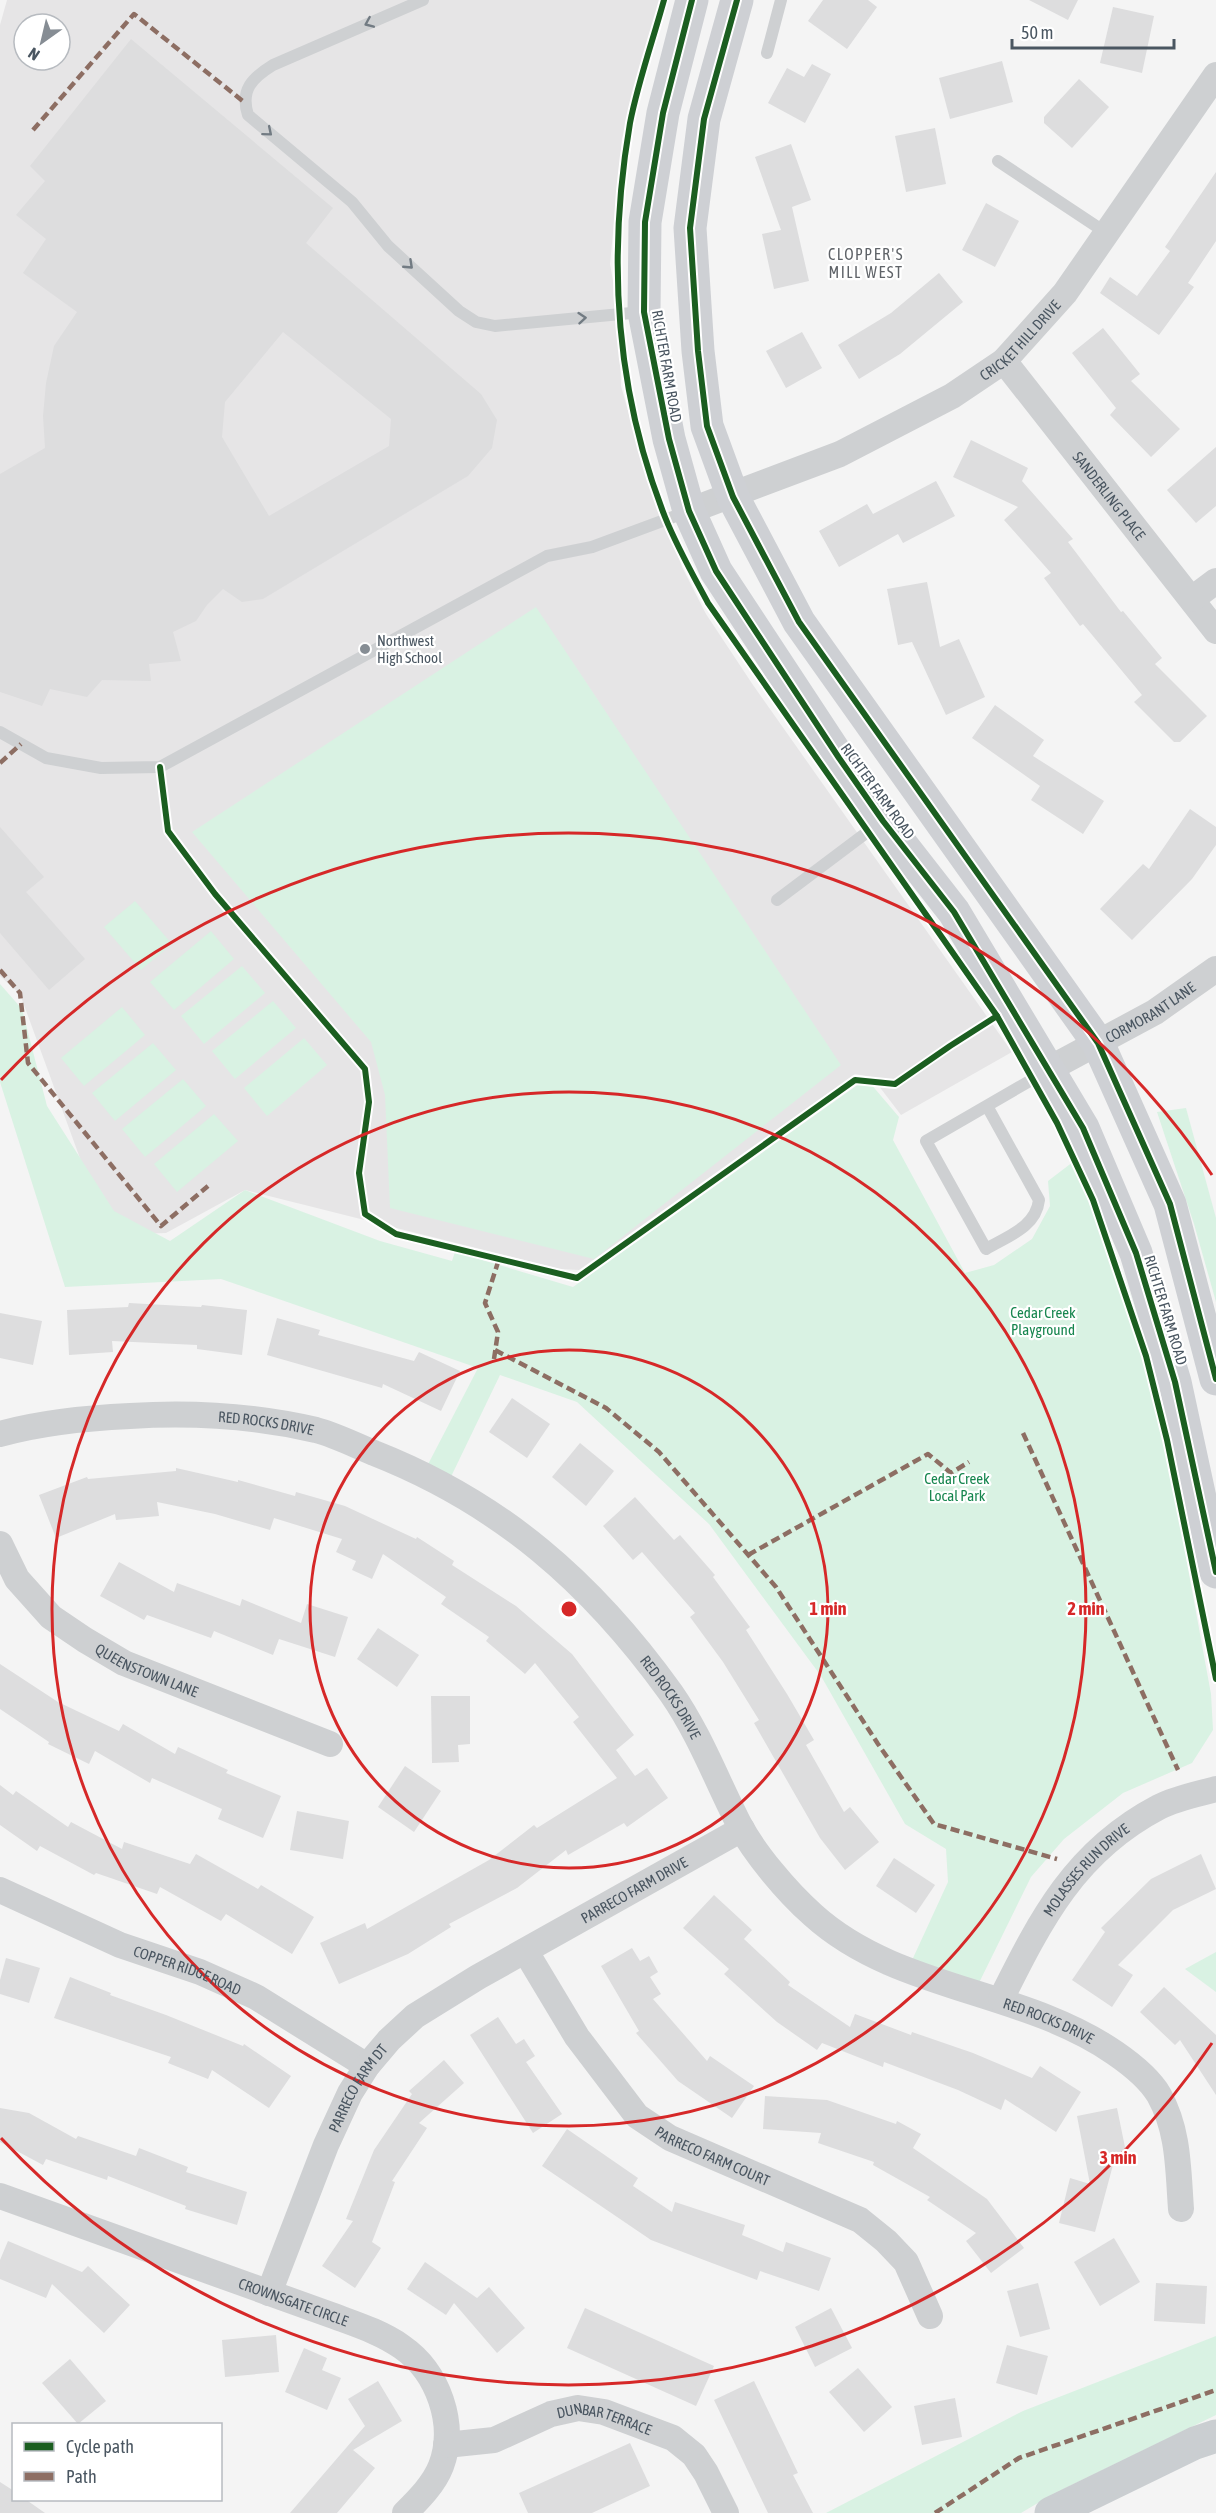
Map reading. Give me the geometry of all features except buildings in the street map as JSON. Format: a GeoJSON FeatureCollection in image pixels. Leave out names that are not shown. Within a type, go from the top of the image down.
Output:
{"type":"FeatureCollection","features":[{"type":"Feature","properties":{"kind":"main road","name":"RICHTER FARM ROAD"},"geometry":{"type":"LineString","coordinates":[[692,0],[663,113],[645,222],[644,312],[669,439],[689,511],[716,571],[883,821],[954,912],[1050,1069],[1083,1128],[1136,1253],[1175,1382],[1216,1572]]}},
{"type":"Feature","properties":{"kind":"main road","name":"RICHTER FARM ROAD"},"geometry":{"type":"LineString","coordinates":[[737,0],[704,119],[690,228],[698,351],[707,426],[733,497],[799,622],[1098,1042],[1170,1204],[1216,1379]]}},
{"type":"Feature","properties":{"kind":"main road"},"geometry":{"type":"LineString","coordinates":[[1051,2513],[1185,2448],[1216,2436]]}},
{"type":"Feature","properties":{"kind":"street","name":"CRICKET HILL DRIVE"},"geometry":{"type":"LineString","coordinates":[[689,511],[733,497],[840,454],[952,396],[1004,361],[1065,293],[1105,232],[1216,75]]}},
{"type":"Feature","properties":{"kind":"street","name":"SANDERLING PLACE"},"geometry":{"type":"LineString","coordinates":[[1004,361],[1216,631]]}},
{"type":"Feature","properties":{"kind":"street"},"geometry":{"type":"LineString","coordinates":[[1192,599],[1216,580]]}},
{"type":"Feature","properties":{"kind":"street","name":"CORMORANT LANE"},"geometry":{"type":"LineString","coordinates":[[1050,1069],[1155,1012],[1216,969]]}},
{"type":"Feature","properties":{"kind":"street","name":"RED ROCKS DRIVE"},"geometry":{"type":"LineString","coordinates":[[0,1434],[26,1427],[88,1418],[168,1413],[260,1419],[319,1431],[453,1488],[518,1532],[575,1578],[626,1635],[673,1697],[712,1766],[742,1829],[790,1891],[813,1916],[874,1955],[908,1969],[1001,1999],[1098,2041],[1130,2063],[1157,2091],[1177,2142],[1180,2209]]}},
{"type":"Feature","properties":{"kind":"street","name":"QUEENSTOWN LANE"},"geometry":{"type":"LineString","coordinates":[[0,1544],[17,1579],[51,1617],[85,1640],[124,1663],[330,1744]]}},
{"type":"Feature","properties":{"kind":"street","name":"MOLASSES RUN DRIVE"},"geometry":{"type":"LineString","coordinates":[[1001,1999],[1035,1930],[1058,1894],[1082,1865],[1109,1841],[1160,1807],[1216,1789]]}},
{"type":"Feature","properties":{"kind":"street","name":"PARRECO FARM DRIVE"},"geometry":{"type":"LineString","coordinates":[[526,1952],[742,1829]]}},
{"type":"Feature","properties":{"kind":"street","name":"COPPER RIDGE ROAD"},"geometry":{"type":"LineString","coordinates":[[0,1890],[110,1940],[200,1972],[256,1997],[367,2066]]}},
{"type":"Feature","properties":{"kind":"street","name":"PARRECO FARM DT"},"geometry":{"type":"LineString","coordinates":[[269,2293],[326,2145],[350,2093],[367,2066],[389,2040],[415,2016],[478,1977],[526,1952]]}},
{"type":"Feature","properties":{"kind":"street","name":"PARRECO FARM COURT"},"geometry":{"type":"LineString","coordinates":[[526,1952],[577,2037],[637,2116],[670,2138],[860,2220],[886,2241],[906,2262],[930,2316]]}},
{"type":"Feature","properties":{"kind":"street","name":"CROWNSGATE CIRCLE"},"geometry":{"type":"LineString","coordinates":[[0,2196],[377,2333],[403,2348],[422,2364],[435,2384],[446,2424],[446,2445],[441,2466],[431,2484],[405,2513]]}},
{"type":"Feature","properties":{"kind":"street","name":"DUNBAR TERRACE"},"geometry":{"type":"LineString","coordinates":[[446,2445],[494,2440],[551,2414],[578,2408],[604,2412],[673,2438],[700,2464],[726,2513]]}},
{"type":"Feature","properties":{"kind":"lane"},"geometry":{"type":"LineString","coordinates":[[423,0],[273,65],[256,76],[245,90],[244,102],[248,115],[352,202],[388,246],[459,311],[476,322],[495,326],[644,312]]}},
{"type":"Feature","properties":{"kind":"lane"},"geometry":{"type":"LineString","coordinates":[[767,54],[781,0]]}},
{"type":"Feature","properties":{"kind":"lane"},"geometry":{"type":"LineString","coordinates":[[998,161],[1105,232]]}},
{"type":"Feature","properties":{"kind":"lane"},"geometry":{"type":"LineString","coordinates":[[0,732],[46,758],[101,768],[160,767],[547,556],[592,547],[689,511]]}},
{"type":"Feature","properties":{"kind":"lane"},"geometry":{"type":"LineString","coordinates":[[777,900],[883,821]]}},
{"type":"Feature","properties":{"kind":"lane"},"geometry":{"type":"LineString","coordinates":[[987,1106],[1039,1200],[1038,1212],[1029,1224],[986,1249],[926,1141],[1050,1069]]}},
{"type":"Feature","properties":{"kind":"shaded area","name":"Northwest High School"},"geometry":{"type":"Polygon","coordinates":[[[7,0],[662,0],[622,139],[610,264],[619,315],[621,386],[648,482],[666,520],[682,567],[706,614],[753,685],[1012,1052],[901,1115],[872,1077],[855,1074],[579,1270],[560,1269],[245,1190],[166,1233],[108,1235],[20,994],[0,976],[0,25],[7,0]]]}},
{"type":"Feature","properties":{"kind":"green space"},"geometry":{"type":"Polygon","coordinates":[[[536,607],[841,1065],[594,1259],[390,1208],[385,1095],[371,1042],[192,832],[536,607]]]}},
{"type":"Feature","properties":{"kind":"green space"},"geometry":{"type":"Polygon","coordinates":[[[135,901],[172,944],[141,970],[104,927],[135,901]]]}},
{"type":"Feature","properties":{"kind":"green space"},"geometry":{"type":"Polygon","coordinates":[[[211,931],[234,959],[174,1010],[150,982],[211,931]]]}},
{"type":"Feature","properties":{"kind":"green space"},"geometry":{"type":"Polygon","coordinates":[[[242,966],[265,993],[204,1044],[181,1016],[242,966]]]}},
{"type":"Feature","properties":{"kind":"green space","name":"Cedar Creek Local Park"},"geometry":{"type":"Polygon","coordinates":[[[0,984],[22,1009],[47,1106],[114,1211],[170,1241],[245,1190],[380,1241],[452,1261],[455,1252],[573,1287],[859,1084],[870,1083],[899,1117],[893,1140],[965,1273],[994,1265],[1032,1239],[1050,1206],[1048,1181],[1082,1155],[1137,1313],[1149,1355],[1211,1694],[1213,1730],[1192,1763],[1123,1793],[1064,1839],[1031,1877],[975,1991],[908,1969],[948,1882],[946,1849],[905,1824],[821,1676],[709,1524],[577,1402],[500,1375],[447,1485],[423,1474],[478,1368],[221,1279],[65,1287],[0,1082],[0,984]]]}},
{"type":"Feature","properties":{"kind":"green space"},"geometry":{"type":"Polygon","coordinates":[[[273,1001],[296,1028],[235,1079],[212,1051],[273,1001]]]}},
{"type":"Feature","properties":{"kind":"green space"},"geometry":{"type":"Polygon","coordinates":[[[122,1007],[145,1035],[84,1086],[61,1058],[122,1007]]]}},
{"type":"Feature","properties":{"kind":"green space"},"geometry":{"type":"Polygon","coordinates":[[[304,1038],[327,1065],[267,1116],[244,1088],[304,1038]]]}},
{"type":"Feature","properties":{"kind":"green space"},"geometry":{"type":"Polygon","coordinates":[[[153,1043],[176,1070],[115,1121],[92,1093],[153,1043]]]}},
{"type":"Feature","properties":{"kind":"green space"},"geometry":{"type":"Polygon","coordinates":[[[183,1079],[206,1106],[145,1157],[122,1129],[183,1079]]]}},
{"type":"Feature","properties":{"kind":"green space"},"geometry":{"type":"Polygon","coordinates":[[[1186,1108],[1216,1218],[1216,1302],[1194,1224],[1157,1112],[1186,1108]]]}},
{"type":"Feature","properties":{"kind":"green space"},"geometry":{"type":"Polygon","coordinates":[[[214,1114],[238,1141],[177,1192],[154,1164],[214,1114]]]}},
{"type":"Feature","properties":{"kind":"green space"},"geometry":{"type":"Polygon","coordinates":[[[1216,1952],[1216,1992],[1185,1969],[1216,1952]]]}},
{"type":"Feature","properties":{"kind":"green space"},"geometry":{"type":"Polygon","coordinates":[[[1216,2336],[1216,2415],[1053,2494],[1021,2513],[826,2513],[1023,2411],[1216,2336]]]}},
{"type":"Feature","properties":{"kind":"marked path"},"geometry":{"type":"LineString","coordinates":[[33,130],[134,14],[244,102]]}},
{"type":"Feature","properties":{"kind":"marked path"},"geometry":{"type":"LineString","coordinates":[[0,763],[21,744]]}},
{"type":"Feature","properties":{"kind":"marked path"},"geometry":{"type":"LineString","coordinates":[[0,970],[20,993],[28,1063],[161,1226],[208,1186]]}},
{"type":"Feature","properties":{"kind":"marked path"},"geometry":{"type":"LineString","coordinates":[[494,1359],[498,1332],[485,1303],[499,1259]]}},
{"type":"Feature","properties":{"kind":"marked path"},"geometry":{"type":"LineString","coordinates":[[495,1350],[606,1408],[659,1452],[776,1587],[878,1744],[934,1824],[1057,1859]]}},
{"type":"Feature","properties":{"kind":"marked path"},"geometry":{"type":"LineString","coordinates":[[1023,1433],[1178,1770]]}},
{"type":"Feature","properties":{"kind":"marked path"},"geometry":{"type":"LineString","coordinates":[[748,1555],[928,1454],[951,1473],[969,1462]]}},
{"type":"Feature","properties":{"kind":"marked path"},"geometry":{"type":"LineString","coordinates":[[935,2513],[1019,2458],[1216,2390]]}},
{"type":"Feature","properties":{"kind":"cycle path"},"geometry":{"type":"LineString","coordinates":[[664,0],[633,108],[623,173],[619,223],[620,323],[635,421],[648,469],[665,517],[708,603],[997,1016],[1057,1123],[1093,1200],[1146,1356],[1167,1440],[1216,1679]]}},
{"type":"Feature","properties":{"kind":"cycle path"},"geometry":{"type":"LineString","coordinates":[[692,0],[663,113],[645,222],[644,312],[669,439],[689,511],[716,571],[839,758],[883,821],[954,912],[1083,1128],[1136,1253],[1175,1382],[1216,1572]]}},
{"type":"Feature","properties":{"kind":"cycle path"},"geometry":{"type":"LineString","coordinates":[[737,0],[704,119],[690,228],[698,351],[707,426],[733,497],[799,622],[1098,1043],[1170,1204],[1216,1379]]}},
{"type":"Feature","properties":{"kind":"cycle path"},"geometry":{"type":"LineString","coordinates":[[160,767],[168,831],[215,894],[365,1069],[369,1102],[359,1173],[365,1214],[396,1234],[577,1278],[855,1080],[895,1084],[997,1016]]}},
{"type":"Feature","properties":{"kind":"place","name":"Northwest High School"},"geometry":{"type":"Point","coordinates":[365,649]}},
{"type":"Feature","properties":{"kind":"district","name":"CLOPPER'S MILL WEST"},"geometry":{"type":"Point","coordinates":[866,263]}},
{"type":"Feature","properties":{"kind":"park label","name":"Cedar Creek Playground"},"geometry":{"type":"Point","coordinates":[1043,1320]}}]}
